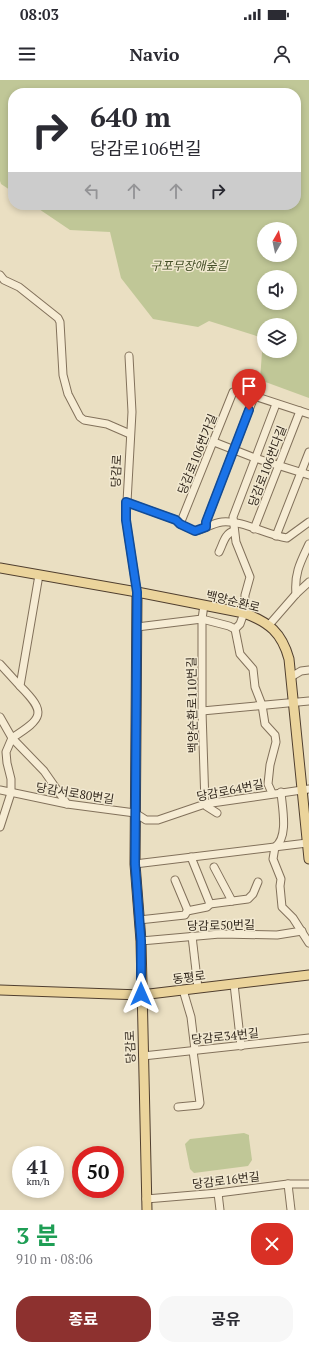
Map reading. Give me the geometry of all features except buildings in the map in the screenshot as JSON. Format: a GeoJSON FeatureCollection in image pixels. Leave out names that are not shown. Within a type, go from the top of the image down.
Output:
{"type":"FeatureCollection","features":[{"type":"Feature","properties":{"kind":"main road","name":"백양순환로"},"geometry":{"type":"LineString","coordinates":[[0,568],[204,605],[244,614],[261,620],[269,625],[278,634],[289,659],[305,789],[309,859]]}},
{"type":"Feature","properties":{"kind":"main road","name":"당감로"},"geometry":{"type":"LineString","coordinates":[[137,592],[135,864],[141,941],[147,1210]]}},
{"type":"Feature","properties":{"kind":"main road","name":"동평로"},"geometry":{"type":"LineString","coordinates":[[0,990],[141,994],[309,975]]}},
{"type":"Feature","properties":{"kind":"street"},"geometry":{"type":"LineString","coordinates":[[0,275],[4,280],[19,287],[58,318],[60,322],[63,375],[68,394],[80,417],[84,420],[108,424],[130,434]]}},
{"type":"Feature","properties":{"kind":"street","name":"당감로"},"geometry":{"type":"LineString","coordinates":[[130,356],[132,412],[126,520],[137,592]]}},
{"type":"Feature","properties":{"kind":"street","name":"당감로106번가길"},"geometry":{"type":"LineString","coordinates":[[180,524],[233,392],[242,392],[254,397]]}},
{"type":"Feature","properties":{"kind":"street"},"geometry":{"type":"LineString","coordinates":[[206,527],[206,522],[254,397],[309,414]]}},
{"type":"Feature","properties":{"kind":"street"},"geometry":{"type":"LineString","coordinates":[[235,629],[240,624],[244,614],[245,595],[250,577],[236,542],[233,517],[276,404]]}},
{"type":"Feature","properties":{"kind":"street","name":"당감로106번다길"},"geometry":{"type":"LineString","coordinates":[[254,529],[300,411]]}},
{"type":"Feature","properties":{"kind":"street"},"geometry":{"type":"LineString","coordinates":[[214,442],[255,458],[309,475]]}},
{"type":"Feature","properties":{"kind":"street"},"geometry":{"type":"LineString","coordinates":[[276,536],[309,452]]}},
{"type":"Feature","properties":{"kind":"street"},"geometry":{"type":"LineString","coordinates":[[126,502],[176,520],[180,524],[195,531],[222,522],[233,522],[276,536],[287,538],[309,522]]}},
{"type":"Feature","properties":{"kind":"street"},"geometry":{"type":"LineString","coordinates":[[219,552],[227,534],[234,531]]}},
{"type":"Feature","properties":{"kind":"street"},"geometry":{"type":"LineString","coordinates":[[296,594],[295,585],[297,567],[309,544]]}},
{"type":"Feature","properties":{"kind":"street"},"geometry":{"type":"LineString","coordinates":[[20,686],[39,575]]}},
{"type":"Feature","properties":{"kind":"street"},"geometry":{"type":"LineString","coordinates":[[269,625],[296,594],[309,582]]}},
{"type":"Feature","properties":{"kind":"street","name":"백양순환로110번길"},"geometry":{"type":"LineString","coordinates":[[204,605],[202,619],[204,804]]}},
{"type":"Feature","properties":{"kind":"street"},"geometry":{"type":"LineString","coordinates":[[137,627],[202,619],[235,629]]}},
{"type":"Feature","properties":{"kind":"street"},"geometry":{"type":"LineString","coordinates":[[235,629],[240,654],[254,669],[255,687],[262,705],[265,724],[275,735],[276,742],[270,765],[268,784],[272,793]]}},
{"type":"Feature","properties":{"kind":"street"},"geometry":{"type":"LineString","coordinates":[[0,664],[36,704],[38,712],[32,724],[12,738],[6,752],[6,763],[11,779],[11,793],[0,827]]}},
{"type":"Feature","properties":{"kind":"street"},"geometry":{"type":"LineString","coordinates":[[291,677],[301,671],[309,670]]}},
{"type":"Feature","properties":{"kind":"street"},"geometry":{"type":"LineString","coordinates":[[202,711],[309,701]]}},
{"type":"Feature","properties":{"kind":"street"},"geometry":{"type":"LineString","coordinates":[[0,717],[12,738],[44,771],[67,804]]}},
{"type":"Feature","properties":{"kind":"street","name":"당감로64번길"},"geometry":{"type":"LineString","coordinates":[[135,813],[146,820],[154,821],[204,804],[305,789]]}},
{"type":"Feature","properties":{"kind":"street","name":"당감서로80번길"},"geometry":{"type":"LineString","coordinates":[[0,790],[67,804],[135,813]]}},
{"type":"Feature","properties":{"kind":"street"},"geometry":{"type":"LineString","coordinates":[[281,792],[284,827],[278,845],[275,847],[273,859],[281,879],[280,886],[282,907],[294,918],[309,943]]}},
{"type":"Feature","properties":{"kind":"street"},"geometry":{"type":"LineString","coordinates":[[204,804],[217,813]]}},
{"type":"Feature","properties":{"kind":"street"},"geometry":{"type":"LineString","coordinates":[[135,864],[307,843]]}},
{"type":"Feature","properties":{"kind":"street"},"geometry":{"type":"LineString","coordinates":[[191,857],[210,904]]}},
{"type":"Feature","properties":{"kind":"street"},"geometry":{"type":"LineString","coordinates":[[214,867],[232,901]]}},
{"type":"Feature","properties":{"kind":"street"},"geometry":{"type":"LineString","coordinates":[[176,880],[188,911]]}},
{"type":"Feature","properties":{"kind":"street"},"geometry":{"type":"LineString","coordinates":[[139,920],[185,915],[188,911],[207,907],[210,904],[248,899],[253,894],[258,882]]}},
{"type":"Feature","properties":{"kind":"street","name":"당감로50번길"},"geometry":{"type":"LineString","coordinates":[[141,941],[246,933],[257,935],[277,935],[302,931]]}},
{"type":"Feature","properties":{"kind":"street"},"geometry":{"type":"LineString","coordinates":[[192,936],[198,988]]}},
{"type":"Feature","properties":{"kind":"street"},"geometry":{"type":"LineString","coordinates":[[234,984],[241,1046]]}},
{"type":"Feature","properties":{"kind":"street"},"geometry":{"type":"LineString","coordinates":[[178,1107],[200,1104],[191,1017],[183,990]]}},
{"type":"Feature","properties":{"kind":"street","name":"당감로34번길"},"geometry":{"type":"LineString","coordinates":[[143,1056],[309,1038]]}},
{"type":"Feature","properties":{"kind":"street"},"geometry":{"type":"LineString","coordinates":[[288,1184],[291,1210]]}},
{"type":"Feature","properties":{"kind":"street","name":"당감로16번길"},"geometry":{"type":"LineString","coordinates":[[146,1199],[218,1193],[288,1184],[309,1184]]}},
{"type":"Feature","properties":{"kind":"street"},"geometry":{"type":"LineString","coordinates":[[218,1193],[220,1210]]}},
{"type":"Feature","properties":{"kind":"green space","name":"구포무장애숲길"},"geometry":{"type":"Polygon","coordinates":[[[0,80],[309,80],[309,398],[260,380],[262,358],[297,358],[297,318],[257,318],[257,336],[209,321],[198,327],[153,319],[121,278],[110,232],[70,230],[40,210],[301,210],[301,88],[8,88],[8,189],[1,184],[0,181],[0,80]]]}},
{"type":"Feature","properties":{"kind":"green space"},"geometry":{"type":"Polygon","coordinates":[[[244,1133],[249,1135],[252,1160],[248,1166],[194,1173],[190,1169],[185,1144],[190,1139],[244,1133]]]}},
{"type":"Feature","properties":{"kind":"route"},"geometry":{"type":"LineString","coordinates":[[141,994],[141,941],[135,864],[137,592],[126,520],[126,502],[176,520],[180,524],[195,531],[206,527],[206,522],[249,410]]}}]}
